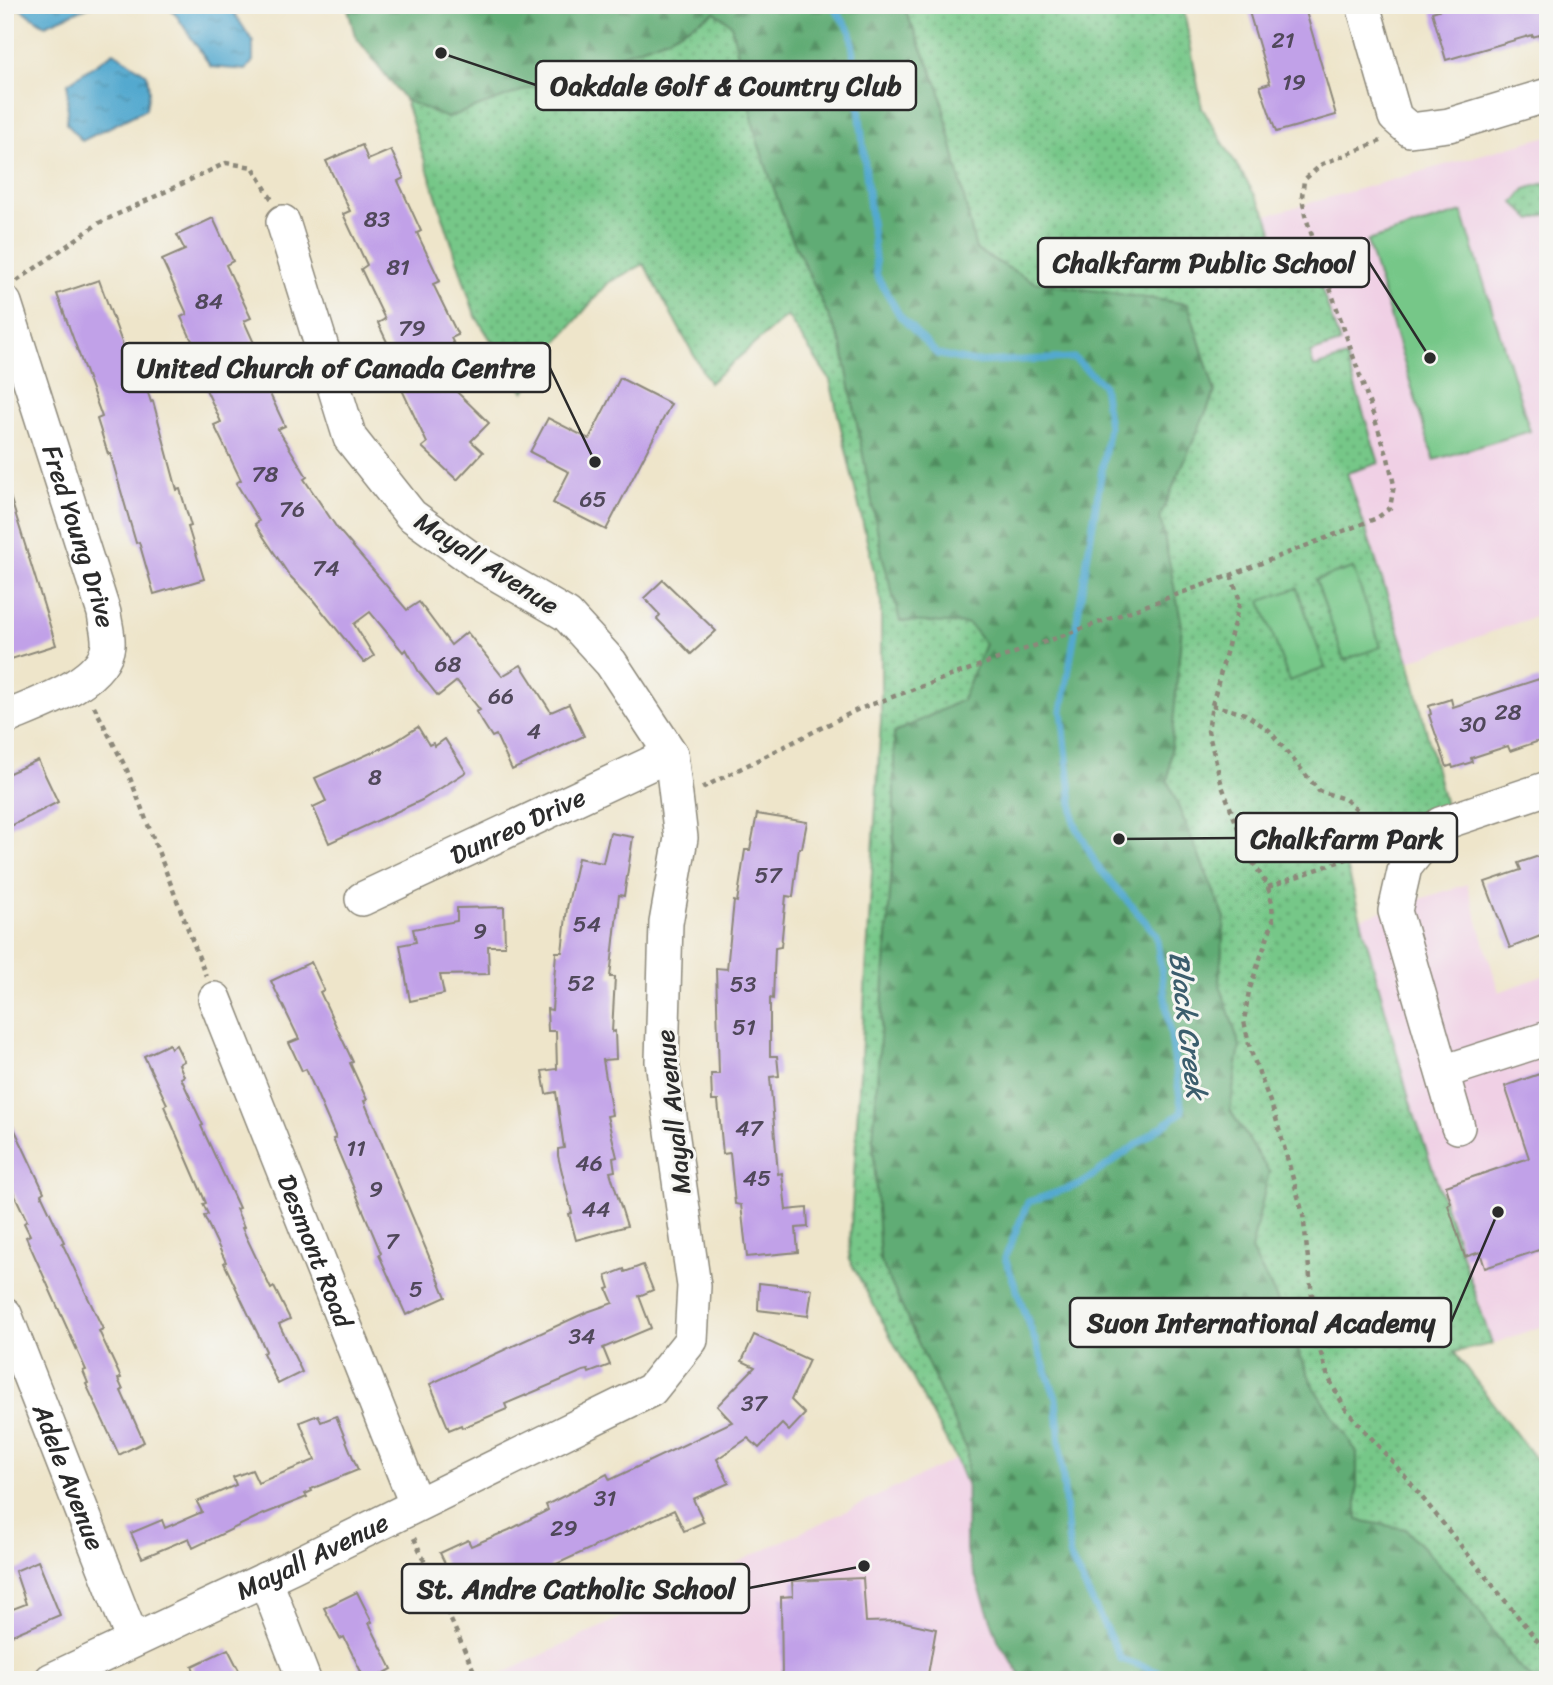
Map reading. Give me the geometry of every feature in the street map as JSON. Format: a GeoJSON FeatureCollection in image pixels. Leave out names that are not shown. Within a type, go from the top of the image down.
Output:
{"type":"FeatureCollection","features":[{"type":"Feature","properties":{"kind":"street"},"geometry":{"type":"LineString","coordinates":[[1363,5],[1395,117],[1410,130],[1449,125],[1548,95]]}},
{"type":"Feature","properties":{"kind":"street","name":"Mayall Avenue"},"geometry":{"type":"LineString","coordinates":[[51,1680],[651,1390],[691,1340],[694,1286],[662,1061],[666,923],[681,838],[671,754],[611,663],[567,615],[476,562],[411,515],[350,438],[283,222]]}},
{"type":"Feature","properties":{"kind":"street","name":"Fred Young Drive"},"geometry":{"type":"LineString","coordinates":[[5,718],[76,685],[100,667],[108,646],[104,613],[10,293]]}},
{"type":"Feature","properties":{"kind":"street","name":"Dunreo Drive"},"geometry":{"type":"LineString","coordinates":[[362,899],[671,754]]}},
{"type":"Feature","properties":{"kind":"street"},"geometry":{"type":"LineString","coordinates":[[1458,1127],[1395,911],[1394,856],[1440,824],[1548,788]]}},
{"type":"Feature","properties":{"kind":"street","name":"Desmont Road"},"geometry":{"type":"LineString","coordinates":[[215,999],[409,1508]]}},
{"type":"Feature","properties":{"kind":"street"},"geometry":{"type":"LineString","coordinates":[[1443,1072],[1548,1038]]}},
{"type":"Feature","properties":{"kind":"street","name":"Adele Avenue"},"geometry":{"type":"LineString","coordinates":[[5,1314],[133,1641]]}},
{"type":"Feature","properties":{"kind":"street"},"geometry":{"type":"LineString","coordinates":[[265,1578],[304,1680]]}},
{"type":"Feature","properties":{"kind":"path"},"geometry":{"type":"LineString","coordinates":[[677,801],[859,709],[1231,575],[1377,518],[1390,508],[1394,485],[1388,458],[1305,215],[1304,180],[1322,164],[1414,129]]}},
{"type":"Feature","properties":{"kind":"path"},"geometry":{"type":"LineString","coordinates":[[10,293],[99,223],[226,163],[253,167],[283,222]]}},
{"type":"Feature","properties":{"kind":"path"},"geometry":{"type":"LineString","coordinates":[[1231,575],[1240,601],[1212,705],[1209,731],[1222,786],[1248,854],[1268,887],[1272,903],[1273,921],[1249,991],[1244,1021],[1250,1049],[1275,1115],[1303,1214],[1317,1340],[1328,1377],[1345,1408],[1404,1475],[1548,1654]]}},
{"type":"Feature","properties":{"kind":"path"},"geometry":{"type":"LineString","coordinates":[[100,667],[93,704],[127,770],[215,999]]}},
{"type":"Feature","properties":{"kind":"path"},"geometry":{"type":"LineString","coordinates":[[1212,705],[1245,714],[1269,730],[1319,791],[1345,799],[1361,813],[1394,856],[1268,887]]}},
{"type":"Feature","properties":{"kind":"path"},"geometry":{"type":"LineString","coordinates":[[409,1508],[478,1680]]}},
{"type":"Feature","properties":{"kind":"shaded area"},"geometry":{"type":"Polygon","coordinates":[[[1548,136],[1548,612],[1409,661],[1267,215],[1548,136]]]}},
{"type":"Feature","properties":{"kind":"shaded area"},"geometry":{"type":"Polygon","coordinates":[[[1467,884],[1499,992],[1548,974],[1548,1324],[1492,1344],[1409,1099],[1361,918],[1467,884]]]}},
{"type":"Feature","properties":{"kind":"shaded area"},"geometry":{"type":"Polygon","coordinates":[[[956,1459],[1042,1673],[1048,1680],[489,1680],[956,1459]]]}},
{"type":"Feature","properties":{"kind":"green space"},"geometry":{"type":"Polygon","coordinates":[[[347,5],[1183,5],[1202,108],[1267,215],[1280,255],[1307,246],[1340,343],[1310,353],[1314,367],[1346,357],[1379,463],[1347,473],[1409,661],[1446,810],[1384,830],[1342,848],[1409,1099],[1492,1344],[1454,1352],[1548,1476],[1548,1680],[1048,1680],[1042,1673],[956,1459],[849,1259],[881,720],[881,602],[830,380],[787,316],[709,383],[644,264],[609,282],[552,348],[524,392],[475,315],[405,100],[347,5]]]}},
{"type":"Feature","properties":{"kind":"green space"},"geometry":{"type":"Polygon","coordinates":[[[347,5],[903,5],[939,88],[976,250],[1034,282],[1188,304],[1215,392],[1160,516],[1182,625],[1168,782],[1225,918],[1219,982],[1240,1046],[1230,1110],[1269,1172],[1251,1250],[1276,1297],[1314,1388],[1357,1452],[1357,1520],[1406,1529],[1471,1599],[1517,1665],[1533,1680],[1024,1680],[999,1642],[966,1551],[967,1450],[880,1259],[873,1140],[894,835],[894,733],[962,700],[985,644],[969,624],[900,621],[882,555],[842,345],[789,232],[757,140],[731,24],[715,12],[668,38],[447,118],[405,100],[355,36],[347,5]]]}},
{"type":"Feature","properties":{"kind":"green space"},"geometry":{"type":"Polygon","coordinates":[[[1548,182],[1548,214],[1532,220],[1514,203],[1525,189],[1548,182]]]}},
{"type":"Feature","properties":{"kind":"green space"},"geometry":{"type":"Polygon","coordinates":[[[1462,212],[1530,431],[1434,460],[1367,241],[1462,212]]]}},
{"type":"Feature","properties":{"kind":"green space"},"geometry":{"type":"Polygon","coordinates":[[[1353,568],[1381,647],[1344,660],[1316,580],[1353,568]]]}},
{"type":"Feature","properties":{"kind":"green space"},"geometry":{"type":"Polygon","coordinates":[[[1297,588],[1325,668],[1289,681],[1261,601],[1297,588]]]}},
{"type":"Feature","properties":{"kind":"water"},"geometry":{"type":"Polygon","coordinates":[[[14,5],[92,5],[45,25],[14,5]]]}},
{"type":"Feature","properties":{"kind":"water"},"geometry":{"type":"Polygon","coordinates":[[[164,5],[229,5],[253,42],[253,61],[246,70],[211,67],[174,12],[164,5]]]}},
{"type":"Feature","properties":{"kind":"water"},"geometry":{"type":"Polygon","coordinates":[[[114,52],[147,74],[149,91],[146,109],[82,141],[67,124],[68,83],[114,52]]]}},
{"type":"Feature","properties":{"kind":"building"},"geometry":{"type":"Polygon","coordinates":[[[1247,5],[1304,5],[1336,115],[1276,132],[1260,86],[1270,83],[1247,5]]]}},
{"type":"Feature","properties":{"kind":"building"},"geometry":{"type":"Polygon","coordinates":[[[1454,5],[1548,5],[1548,33],[1532,35],[1446,60],[1432,12],[1454,5]]]}},
{"type":"Feature","properties":{"kind":"building"},"geometry":{"type":"Polygon","coordinates":[[[362,145],[368,160],[391,150],[404,178],[398,181],[421,231],[417,233],[440,281],[433,284],[458,335],[451,338],[472,382],[455,390],[489,423],[471,441],[483,452],[457,480],[422,447],[427,443],[396,377],[402,374],[378,323],[385,319],[361,269],[367,265],[343,214],[350,211],[326,161],[362,145]]]}},
{"type":"Feature","properties":{"kind":"building"},"geometry":{"type":"Polygon","coordinates":[[[213,218],[233,261],[226,265],[251,318],[244,321],[268,374],[262,377],[285,426],[278,429],[307,477],[304,479],[337,528],[407,610],[419,602],[451,645],[467,632],[502,676],[521,665],[551,712],[569,704],[584,736],[512,770],[496,735],[492,737],[476,712],[480,710],[457,681],[438,696],[419,672],[406,649],[403,652],[370,612],[354,624],[374,656],[364,663],[289,575],[255,524],[259,521],[236,483],[241,480],[214,425],[221,422],[198,372],[205,369],[181,317],[187,314],[162,260],[185,250],[177,235],[213,218]]]}},
{"type":"Feature","properties":{"kind":"building"},"geometry":{"type":"Polygon","coordinates":[[[99,280],[128,359],[136,356],[151,402],[153,401],[177,490],[180,489],[191,526],[188,527],[204,579],[154,594],[97,419],[102,417],[57,294],[99,280]]]}},
{"type":"Feature","properties":{"kind":"building"},"geometry":{"type":"Polygon","coordinates":[[[620,378],[671,404],[606,530],[553,503],[569,472],[530,452],[548,418],[589,439],[620,378]]]}},
{"type":"Feature","properties":{"kind":"building"},"geometry":{"type":"Polygon","coordinates":[[[5,493],[9,493],[56,645],[5,661],[5,493]]]}},
{"type":"Feature","properties":{"kind":"building"},"geometry":{"type":"Polygon","coordinates":[[[663,580],[716,631],[691,654],[657,619],[660,615],[644,598],[663,580]]]}},
{"type":"Feature","properties":{"kind":"building"},"geometry":{"type":"Polygon","coordinates":[[[1539,679],[1548,704],[1548,738],[1510,751],[1508,746],[1471,758],[1472,762],[1453,768],[1452,765],[1447,767],[1429,715],[1429,706],[1451,699],[1453,707],[1539,679]]]}},
{"type":"Feature","properties":{"kind":"building"},"geometry":{"type":"Polygon","coordinates":[[[418,727],[429,745],[433,743],[435,746],[445,739],[466,772],[422,800],[329,843],[313,807],[326,801],[315,778],[393,743],[418,727]]]}},
{"type":"Feature","properties":{"kind":"building"},"geometry":{"type":"Polygon","coordinates":[[[38,760],[58,802],[5,829],[5,775],[38,760]]]}},
{"type":"Feature","properties":{"kind":"building"},"geometry":{"type":"Polygon","coordinates":[[[757,814],[807,822],[802,848],[799,848],[793,897],[786,896],[781,947],[775,948],[773,999],[770,998],[770,1056],[777,1056],[779,1076],[770,1077],[778,1174],[782,1173],[786,1210],[807,1208],[808,1227],[796,1228],[798,1252],[747,1257],[741,1205],[735,1204],[730,1153],[723,1154],[718,1101],[712,1101],[711,1074],[719,1074],[716,968],[727,969],[734,901],[737,902],[745,850],[750,850],[757,814]]]}},
{"type":"Feature","properties":{"kind":"building"},"geometry":{"type":"Polygon","coordinates":[[[610,833],[633,837],[624,896],[619,895],[610,977],[615,977],[612,1032],[615,1031],[616,1059],[603,1060],[612,1115],[607,1116],[617,1157],[613,1158],[615,1171],[610,1172],[627,1226],[576,1240],[558,1156],[558,1149],[564,1148],[556,1092],[546,1094],[542,1071],[557,1069],[556,1031],[548,1031],[547,1009],[552,1010],[556,952],[562,952],[567,908],[578,858],[603,863],[610,833]]]}},
{"type":"Feature","properties":{"kind":"building"},"geometry":{"type":"Polygon","coordinates":[[[1548,853],[1548,933],[1510,948],[1485,882],[1521,870],[1518,863],[1548,853]]]}},
{"type":"Feature","properties":{"kind":"building"},"geometry":{"type":"Polygon","coordinates":[[[504,907],[505,946],[488,946],[489,974],[440,975],[444,994],[410,1001],[400,945],[416,942],[413,929],[457,921],[457,908],[504,907]]]}},
{"type":"Feature","properties":{"kind":"building"},"geometry":{"type":"Polygon","coordinates":[[[311,962],[324,990],[320,992],[353,1062],[350,1063],[367,1100],[364,1101],[446,1297],[406,1315],[333,1139],[336,1138],[306,1069],[302,1071],[289,1043],[299,1039],[271,981],[311,962]]]}},
{"type":"Feature","properties":{"kind":"building"},"geometry":{"type":"Polygon","coordinates":[[[169,1044],[171,1048],[176,1045],[184,1061],[179,1064],[184,1076],[181,1078],[239,1208],[236,1209],[244,1227],[242,1228],[271,1289],[274,1287],[290,1319],[279,1324],[302,1372],[278,1384],[263,1353],[266,1351],[204,1216],[208,1214],[203,1204],[206,1203],[164,1106],[167,1104],[144,1056],[169,1044]]]}},
{"type":"Feature","properties":{"kind":"building"},"geometry":{"type":"Polygon","coordinates":[[[1548,1071],[1548,1247],[1485,1268],[1480,1252],[1465,1257],[1448,1205],[1451,1203],[1446,1186],[1529,1158],[1505,1086],[1548,1071]]]}},
{"type":"Feature","properties":{"kind":"building"},"geometry":{"type":"Polygon","coordinates":[[[5,1109],[44,1192],[41,1194],[64,1242],[62,1243],[103,1329],[99,1331],[121,1378],[118,1379],[123,1390],[121,1391],[144,1442],[119,1455],[86,1384],[88,1383],[83,1371],[86,1370],[26,1237],[30,1235],[24,1223],[27,1221],[10,1185],[5,1187],[5,1109]]]}},
{"type":"Feature","properties":{"kind":"building"},"geometry":{"type":"Polygon","coordinates":[[[643,1265],[653,1290],[639,1296],[651,1328],[603,1348],[610,1365],[589,1373],[588,1370],[583,1371],[505,1404],[507,1409],[462,1428],[461,1425],[449,1430],[430,1384],[587,1312],[613,1303],[607,1289],[610,1288],[606,1276],[643,1265]]]}},
{"type":"Feature","properties":{"kind":"building"},"geometry":{"type":"Polygon","coordinates":[[[759,1283],[812,1289],[808,1316],[758,1310],[759,1283]]]}},
{"type":"Feature","properties":{"kind":"building"},"geometry":{"type":"Polygon","coordinates":[[[754,1335],[809,1360],[791,1400],[805,1414],[789,1431],[782,1424],[759,1448],[748,1438],[717,1459],[729,1483],[693,1499],[704,1522],[684,1531],[674,1510],[550,1567],[554,1576],[534,1579],[539,1588],[517,1598],[512,1587],[467,1609],[440,1553],[468,1540],[471,1546],[509,1530],[548,1510],[546,1505],[607,1474],[610,1480],[732,1422],[717,1406],[755,1367],[742,1361],[754,1335]]]}},
{"type":"Feature","properties":{"kind":"building"},"geometry":{"type":"Polygon","coordinates":[[[318,1415],[321,1422],[336,1416],[358,1470],[311,1489],[312,1491],[305,1494],[307,1497],[259,1516],[193,1548],[189,1538],[142,1558],[131,1533],[162,1520],[165,1528],[202,1512],[197,1502],[236,1485],[233,1477],[252,1470],[258,1483],[315,1460],[300,1422],[318,1415]]]}},
{"type":"Feature","properties":{"kind":"building"},"geometry":{"type":"Polygon","coordinates":[[[38,1561],[60,1615],[5,1638],[5,1612],[26,1604],[15,1571],[38,1561]]]}},
{"type":"Feature","properties":{"kind":"building"},"geometry":{"type":"Polygon","coordinates":[[[863,1578],[866,1622],[900,1621],[936,1629],[927,1680],[782,1680],[781,1597],[793,1596],[792,1581],[863,1578]]]}},
{"type":"Feature","properties":{"kind":"building"},"geometry":{"type":"Polygon","coordinates":[[[357,1592],[392,1669],[372,1680],[365,1680],[344,1637],[340,1639],[324,1608],[357,1592]]]}},
{"type":"Feature","properties":{"kind":"building"},"geometry":{"type":"Polygon","coordinates":[[[228,1649],[244,1680],[198,1680],[192,1666],[228,1649]]]}},
{"type":"Feature","properties":{"kind":"waterway","name":"Black Creek"},"geometry":{"type":"LineString","coordinates":[[832,5],[851,32],[877,276],[900,316],[937,354],[974,362],[1074,358],[1103,385],[1109,427],[1062,711],[1074,822],[1097,866],[1156,934],[1182,1112],[1081,1184],[1028,1202],[1005,1258],[1056,1398],[1070,1557],[1121,1659],[1182,1680]]}},
{"type":"Feature","properties":{"kind":"place","name":"Oakdale Golf & Country Club"},"geometry":{"type":"Point","coordinates":[441,53]}},
{"type":"Feature","properties":{"kind":"place","name":"Chalkfarm Public School"},"geometry":{"type":"Point","coordinates":[1430,358]}},
{"type":"Feature","properties":{"kind":"place","name":"United Church of Canada Centre"},"geometry":{"type":"Point","coordinates":[595,462]}},
{"type":"Feature","properties":{"kind":"place","name":"Chalkfarm Park"},"geometry":{"type":"Point","coordinates":[1119,839]}},
{"type":"Feature","properties":{"kind":"place","name":"Suon International Academy"},"geometry":{"type":"Point","coordinates":[1498,1212]}},
{"type":"Feature","properties":{"kind":"place","name":"St. Andre Catholic School"},"geometry":{"type":"Point","coordinates":[864,1566]}}]}
